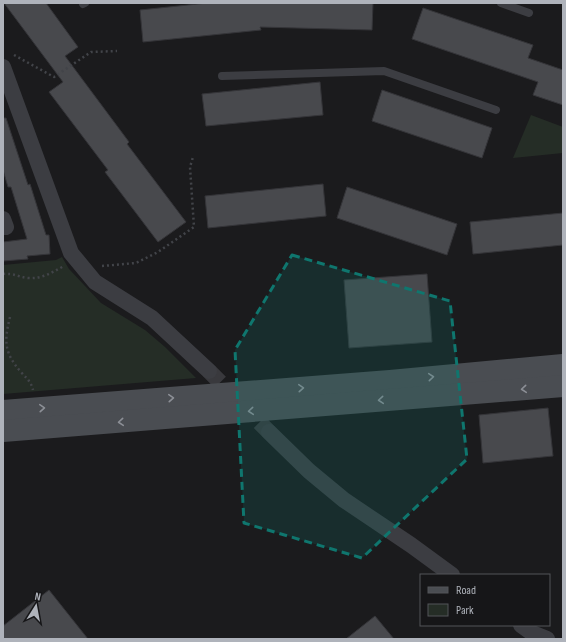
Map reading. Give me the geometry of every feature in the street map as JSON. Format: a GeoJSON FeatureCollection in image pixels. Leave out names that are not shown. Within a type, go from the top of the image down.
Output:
{"type":"FeatureCollection","features":[{"type":"Feature","properties":{"kind":"street"},"geometry":{"type":"LineString","coordinates":[[3,67],[71,253],[95,282],[152,318],[209,371]]}},
{"type":"Feature","properties":{"kind":"street"},"geometry":{"type":"LineString","coordinates":[[3,219],[6,227],[3,227]]}},
{"type":"Feature","properties":{"kind":"street"},"geometry":{"type":"LineString","coordinates":[[3,411],[390,381],[563,365]]}},
{"type":"Feature","properties":{"kind":"street"},"geometry":{"type":"LineString","coordinates":[[3,431],[563,386]]}},
{"type":"Feature","properties":{"kind":"street"},"geometry":{"type":"LineString","coordinates":[[269,432],[309,471],[344,500],[411,545],[451,574]]}},
{"type":"Feature","properties":{"kind":"street"},"geometry":{"type":"LineString","coordinates":[[522,626],[532,633],[547,639]]}},
{"type":"Feature","properties":{"kind":"lane"},"geometry":{"type":"LineString","coordinates":[[501,3],[529,13]]}},
{"type":"Feature","properties":{"kind":"lane"},"geometry":{"type":"LineString","coordinates":[[222,76],[384,71],[496,110]]}},
{"type":"Feature","properties":{"kind":"path"},"geometry":{"type":"LineString","coordinates":[[12,54],[54,77],[91,52],[117,51]]}},
{"type":"Feature","properties":{"kind":"path"},"geometry":{"type":"LineString","coordinates":[[99,266],[136,262],[158,252],[194,227],[190,167],[193,157]]}},
{"type":"Feature","properties":{"kind":"path"},"geometry":{"type":"LineString","coordinates":[[3,274],[11,273],[28,278],[43,277],[67,265]]}},
{"type":"Feature","properties":{"kind":"path"},"geometry":{"type":"LineString","coordinates":[[10,317],[6,336],[8,353],[12,361],[32,385],[33,392]]}},
{"type":"Feature","properties":{"kind":"highlighted area"},"geometry":{"type":"Polygon","coordinates":[[[292,255],[450,301],[467,459],[362,558],[244,523],[235,350],[292,255]]]}},
{"type":"Feature","properties":{"kind":"green space"},"geometry":{"type":"Polygon","coordinates":[[[531,115],[563,127],[563,153],[513,158],[531,115]]]}},
{"type":"Feature","properties":{"kind":"green space"},"geometry":{"type":"Polygon","coordinates":[[[62,257],[69,269],[101,303],[145,330],[165,347],[196,378],[3,394],[3,265],[56,260],[62,257]]]}},
{"type":"Feature","properties":{"kind":"building"},"geometry":{"type":"Polygon","coordinates":[[[4,3],[46,3],[78,47],[65,56],[129,142],[127,144],[186,222],[158,242],[105,172],[108,170],[49,92],[63,82],[4,3]]]}},
{"type":"Feature","properties":{"kind":"building"},"geometry":{"type":"Polygon","coordinates":[[[207,3],[373,3],[372,30],[260,27],[261,30],[143,42],[140,10],[207,3]]]}},
{"type":"Feature","properties":{"kind":"building"},"geometry":{"type":"Polygon","coordinates":[[[423,8],[533,45],[528,58],[563,70],[563,105],[533,95],[538,82],[412,39],[423,8]]]}},
{"type":"Feature","properties":{"kind":"building"},"geometry":{"type":"Polygon","coordinates":[[[320,82],[323,115],[206,126],[202,94],[320,82]]]}},
{"type":"Feature","properties":{"kind":"building"},"geometry":{"type":"Polygon","coordinates":[[[382,90],[492,128],[482,158],[372,121],[382,90]]]}},
{"type":"Feature","properties":{"kind":"building"},"geometry":{"type":"Polygon","coordinates":[[[3,118],[6,118],[28,185],[30,184],[46,235],[49,235],[50,254],[27,256],[28,259],[3,261],[3,242],[27,239],[11,187],[8,187],[3,170],[3,118]]]}},
{"type":"Feature","properties":{"kind":"building"},"geometry":{"type":"Polygon","coordinates":[[[323,184],[326,216],[208,228],[205,196],[323,184]]]}},
{"type":"Feature","properties":{"kind":"building"},"geometry":{"type":"Polygon","coordinates":[[[347,187],[457,224],[447,255],[337,218],[347,187]]]}},
{"type":"Feature","properties":{"kind":"building"},"geometry":{"type":"Polygon","coordinates":[[[563,213],[563,245],[473,254],[470,222],[563,213]]]}},
{"type":"Feature","properties":{"kind":"building"},"geometry":{"type":"Polygon","coordinates":[[[427,274],[432,342],[349,348],[344,280],[427,274]]]}},
{"type":"Feature","properties":{"kind":"building"},"geometry":{"type":"Polygon","coordinates":[[[548,408],[553,456],[483,463],[479,415],[548,408]]]}},
{"type":"Feature","properties":{"kind":"building"},"geometry":{"type":"Polygon","coordinates":[[[49,590],[88,639],[3,639],[3,626],[49,590]]]}},
{"type":"Feature","properties":{"kind":"building"},"geometry":{"type":"Polygon","coordinates":[[[375,616],[394,639],[346,639],[375,616]]]}},
{"type":"Feature","properties":{"kind":"tunnel"},"geometry":{"type":"LineString","coordinates":[[209,371],[269,432]]}}]}
